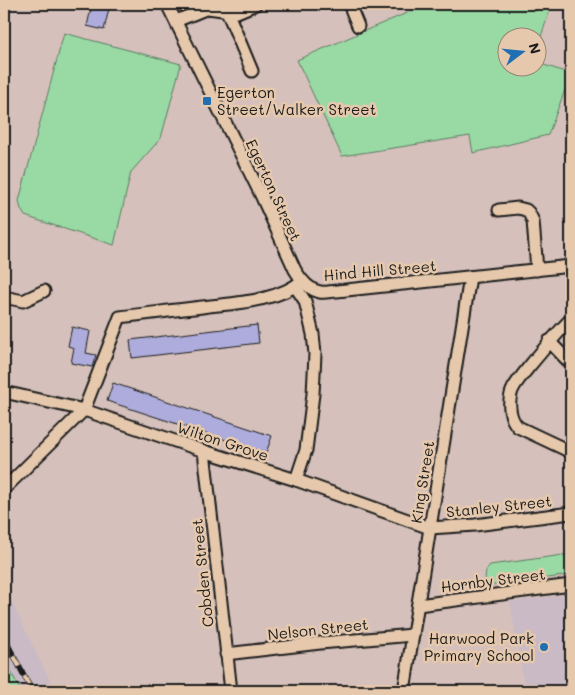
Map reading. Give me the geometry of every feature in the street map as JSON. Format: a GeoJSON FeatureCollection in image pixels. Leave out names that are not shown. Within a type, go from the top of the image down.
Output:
{"type":"FeatureCollection","features":[{"type":"Feature","properties":{"kind":"street","name":"Egerton Street"},"geometry":{"type":"LineString","coordinates":[[167,4],[261,195],[295,270],[305,301],[313,334],[315,354],[313,394],[306,450],[296,480]]}},
{"type":"Feature","properties":{"kind":"street"},"geometry":{"type":"LineString","coordinates":[[176,21],[208,8],[237,12],[256,4]]}},
{"type":"Feature","properties":{"kind":"street"},"geometry":{"type":"LineString","coordinates":[[350,4],[358,26]]}},
{"type":"Feature","properties":{"kind":"street"},"geometry":{"type":"LineString","coordinates":[[227,11],[252,71]]}},
{"type":"Feature","properties":{"kind":"street"},"geometry":{"type":"LineString","coordinates":[[499,210],[518,208],[529,213],[533,221],[538,270]]}},
{"type":"Feature","properties":{"kind":"street","name":"Hind Hill Street"},"geometry":{"type":"LineString","coordinates":[[298,283],[319,292],[571,266]]}},
{"type":"Feature","properties":{"kind":"street","name":"King Street"},"geometry":{"type":"LineString","coordinates":[[404,691],[470,277]]}},
{"type":"Feature","properties":{"kind":"street"},"geometry":{"type":"LineString","coordinates":[[4,489],[84,410],[120,317],[246,302],[278,294],[298,283]]}},
{"type":"Feature","properties":{"kind":"street"},"geometry":{"type":"LineString","coordinates":[[4,297],[23,300],[44,290]]}},
{"type":"Feature","properties":{"kind":"street"},"geometry":{"type":"LineString","coordinates":[[571,318],[519,379],[511,393],[510,408],[514,423],[518,427],[571,452]]}},
{"type":"Feature","properties":{"kind":"street"},"geometry":{"type":"LineString","coordinates":[[550,341],[571,364]]}},
{"type":"Feature","properties":{"kind":"street","name":"Wilton Grove"},"geometry":{"type":"LineString","coordinates":[[4,392],[84,410],[296,480],[430,528]]}},
{"type":"Feature","properties":{"kind":"street","name":"Cobden Street"},"geometry":{"type":"LineString","coordinates":[[204,451],[231,691]]}},
{"type":"Feature","properties":{"kind":"street","name":"Stanley Street"},"geometry":{"type":"LineString","coordinates":[[430,528],[475,526],[571,513]]}},
{"type":"Feature","properties":{"kind":"street","name":"Hornby Street"},"geometry":{"type":"LineString","coordinates":[[418,605],[571,585]]}},
{"type":"Feature","properties":{"kind":"street","name":"Nelson Street"},"geometry":{"type":"LineString","coordinates":[[226,654],[412,635]]}},
{"type":"Feature","properties":{"kind":"shaded area"},"geometry":{"type":"Polygon","coordinates":[[[4,586],[17,613],[55,691],[4,691],[4,586]]]}},
{"type":"Feature","properties":{"kind":"shaded area","name":"Harwood Park Primary School"},"geometry":{"type":"Polygon","coordinates":[[[571,594],[571,691],[525,691],[510,602],[571,594]]]}},
{"type":"Feature","properties":{"kind":"green space"},"geometry":{"type":"Polygon","coordinates":[[[429,4],[531,4],[534,11],[552,4],[544,28],[498,28],[498,78],[548,78],[548,66],[571,74],[548,135],[473,153],[470,136],[342,156],[297,60],[429,4]]]}},
{"type":"Feature","properties":{"kind":"green space"},"geometry":{"type":"Polygon","coordinates":[[[64,33],[181,64],[161,138],[131,172],[114,245],[25,216],[19,201],[64,33]]]}},
{"type":"Feature","properties":{"kind":"green space"},"geometry":{"type":"Polygon","coordinates":[[[571,554],[571,575],[486,586],[485,577],[490,565],[571,554]]]}},
{"type":"Feature","properties":{"kind":"green space"},"geometry":{"type":"Polygon","coordinates":[[[4,659],[21,691],[4,691],[4,659]]]}},
{"type":"Feature","properties":{"kind":"building"},"geometry":{"type":"Polygon","coordinates":[[[92,4],[110,4],[104,30],[87,26],[92,4]]]}},
{"type":"Feature","properties":{"kind":"building"},"geometry":{"type":"Polygon","coordinates":[[[257,325],[259,343],[132,358],[130,340],[257,325]]]}},
{"type":"Feature","properties":{"kind":"building"},"geometry":{"type":"Polygon","coordinates":[[[72,327],[90,331],[86,353],[96,355],[92,367],[71,363],[74,348],[68,346],[72,327]]]}},
{"type":"Feature","properties":{"kind":"building"},"geometry":{"type":"Polygon","coordinates":[[[113,383],[272,436],[266,453],[107,401],[113,383]]]}},
{"type":"Feature","properties":{"kind":"railway"},"geometry":{"type":"LineString","coordinates":[[4,637],[32,691]]}},
{"type":"Feature","properties":{"kind":"place","name":"Egerton Street/Walker Street"},"geometry":{"type":"Point","coordinates":[207,101]}},
{"type":"Feature","properties":{"kind":"place","name":"Harwood Park Primary School"},"geometry":{"type":"Point","coordinates":[544,647]}}]}
